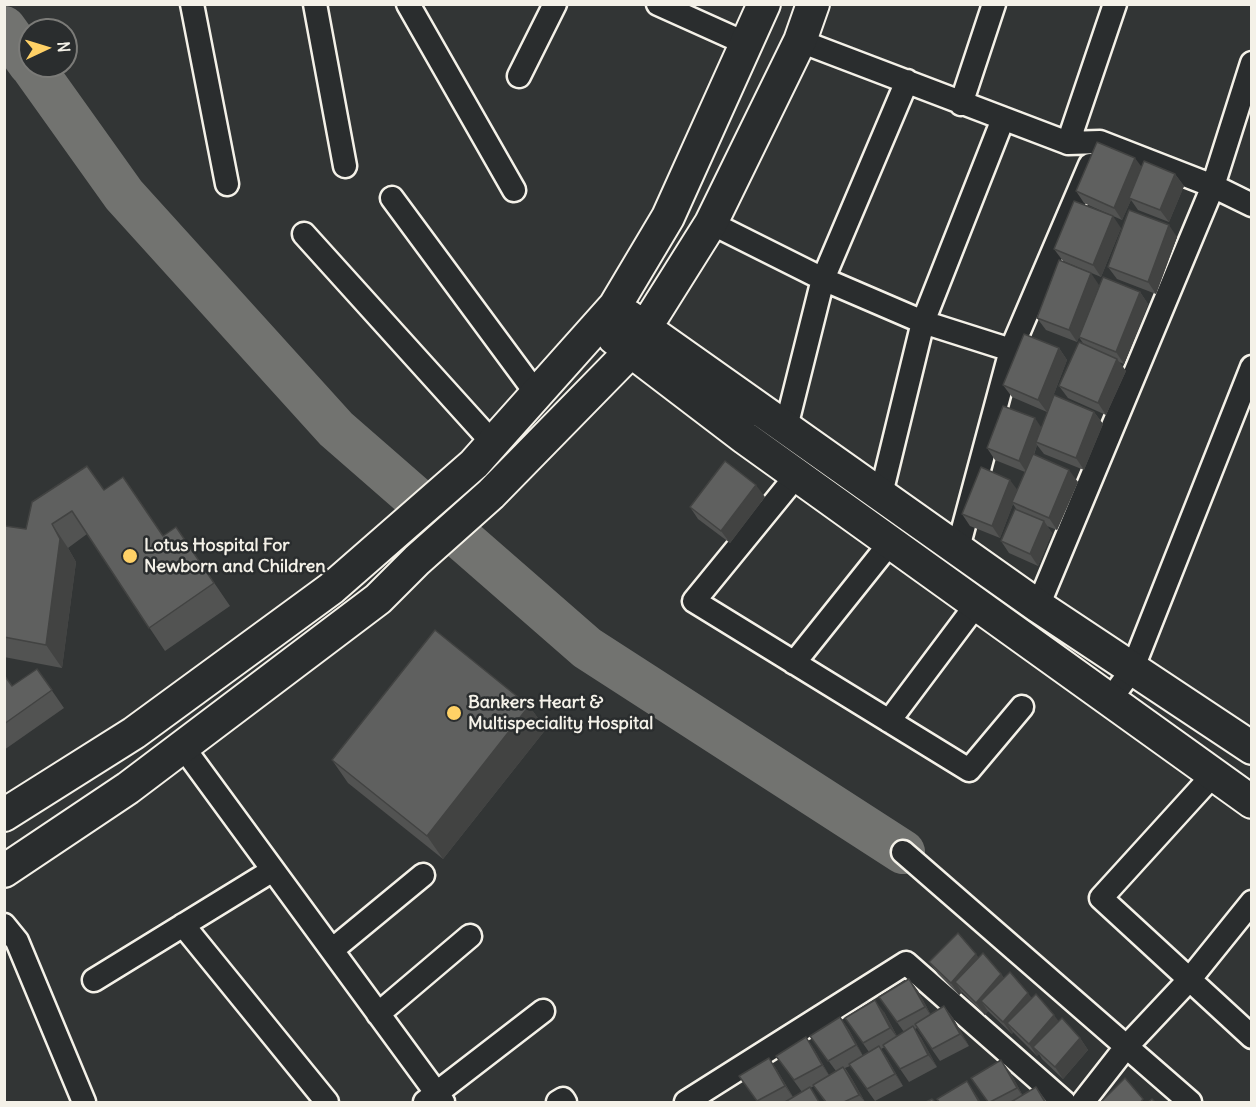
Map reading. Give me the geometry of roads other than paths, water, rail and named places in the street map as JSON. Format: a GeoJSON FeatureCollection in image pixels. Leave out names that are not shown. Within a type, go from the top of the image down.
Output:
{"type":"FeatureCollection","features":[{"type":"Feature","properties":{"kind":"street"},"geometry":{"type":"LineString","coordinates":[[192,4],[227,184]]}},
{"type":"Feature","properties":{"kind":"street"},"geometry":{"type":"LineString","coordinates":[[315,4],[345,166]]}},
{"type":"Feature","properties":{"kind":"street"},"geometry":{"type":"LineString","coordinates":[[408,4],[514,190]]}},
{"type":"Feature","properties":{"kind":"street"},"geometry":{"type":"LineString","coordinates":[[519,76],[555,4]]}},
{"type":"Feature","properties":{"kind":"street"},"geometry":{"type":"LineString","coordinates":[[658,4],[747,44]]}},
{"type":"Feature","properties":{"kind":"street"},"geometry":{"type":"LineString","coordinates":[[4,815],[134,733],[332,588],[483,453],[607,315],[668,217],[764,4]]}},
{"type":"Feature","properties":{"kind":"street"},"geometry":{"type":"LineString","coordinates":[[4,871],[128,788],[378,599],[417,560],[491,494],[638,340],[711,223],[800,41],[813,4]]}},
{"type":"Feature","properties":{"kind":"street"},"geometry":{"type":"LineString","coordinates":[[962,104],[994,4]]}},
{"type":"Feature","properties":{"kind":"street"},"geometry":{"type":"LineString","coordinates":[[1068,143],[1115,4]]}},
{"type":"Feature","properties":{"kind":"street"},"geometry":{"type":"LineString","coordinates":[[800,41],[1068,143],[1100,142],[1213,186],[1251,205]]}},
{"type":"Feature","properties":{"kind":"street"},"geometry":{"type":"LineString","coordinates":[[1038,606],[1213,186],[1251,63]]}},
{"type":"Feature","properties":{"kind":"street"},"geometry":{"type":"LineString","coordinates":[[786,427],[823,279],[907,81]]}},
{"type":"Feature","properties":{"kind":"street"},"geometry":{"type":"LineString","coordinates":[[880,494],[923,322],[1003,119]]}},
{"type":"Feature","properties":{"kind":"street"},"geometry":{"type":"LineString","coordinates":[[958,548],[1011,350],[1100,142]]}},
{"type":"Feature","properties":{"kind":"street"},"geometry":{"type":"LineString","coordinates":[[392,198],[536,393]]}},
{"type":"Feature","properties":{"kind":"street"},"geometry":{"type":"LineString","coordinates":[[711,223],[823,279],[923,322],[1011,350]]}},
{"type":"Feature","properties":{"kind":"street"},"geometry":{"type":"LineString","coordinates":[[304,234],[483,453]]}},
{"type":"Feature","properties":{"kind":"street"},"geometry":{"type":"LineString","coordinates":[[607,315],[797,476],[1251,802]]}},
{"type":"Feature","properties":{"kind":"street"},"geometry":{"type":"LineString","coordinates":[[638,340],[786,427],[1038,606],[1251,748]]}},
{"type":"Feature","properties":{"kind":"street"},"geometry":{"type":"LineString","coordinates":[[1109,701],[1132,670],[1251,367]]}},
{"type":"Feature","properties":{"kind":"street"},"geometry":{"type":"LineString","coordinates":[[797,476],[694,602],[969,770],[1022,707]]}},
{"type":"Feature","properties":{"kind":"street"},"geometry":{"type":"LineString","coordinates":[[794,663],[890,543]]}},
{"type":"Feature","properties":{"kind":"street"},"geometry":{"type":"LineString","coordinates":[[889,721],[976,605]]}},
{"type":"Feature","properties":{"kind":"street"},"geometry":{"type":"LineString","coordinates":[[183,747],[378,1014],[434,1100],[543,1011]]}},
{"type":"Feature","properties":{"kind":"street"},"geometry":{"type":"LineString","coordinates":[[1213,775],[1101,898],[1251,1037]]}},
{"type":"Feature","properties":{"kind":"street"},"geometry":{"type":"LineString","coordinates":[[903,852],[1190,1102]]}},
{"type":"Feature","properties":{"kind":"street"},"geometry":{"type":"LineString","coordinates":[[94,980],[273,870]]}},
{"type":"Feature","properties":{"kind":"street"},"geometry":{"type":"LineString","coordinates":[[332,950],[423,875]]}},
{"type":"Feature","properties":{"kind":"street"},"geometry":{"type":"LineString","coordinates":[[1083,1102],[1126,1047],[1189,980],[1251,902]]}},
{"type":"Feature","properties":{"kind":"street"},"geometry":{"type":"LineString","coordinates":[[4,925],[17,941],[84,1102]]}},
{"type":"Feature","properties":{"kind":"street"},"geometry":{"type":"LineString","coordinates":[[183,925],[327,1102]]}},
{"type":"Feature","properties":{"kind":"street"},"geometry":{"type":"LineString","coordinates":[[378,1014],[470,936]]}},
{"type":"Feature","properties":{"kind":"street"},"geometry":{"type":"LineString","coordinates":[[686,1102],[906,963],[1006,1065],[1064,1102]]}},
{"type":"Feature","properties":{"kind":"street"},"geometry":{"type":"LineString","coordinates":[[558,1102],[563,1099],[565,1102]]}},
{"type":"Feature","properties":{"kind":"waterway"},"geometry":{"type":"LineString","coordinates":[[4,28],[18,47]]}},
{"type":"Feature","properties":{"kind":"waterway"},"geometry":{"type":"LineString","coordinates":[[41,78],[124,195],[336,429],[587,648],[903,852]]}},
{"type":"Feature","properties":{"kind":"place","name":"Lotus Hospital For Newborn and Children"},"geometry":{"type":"Point","coordinates":[130,556]}},
{"type":"Feature","properties":{"kind":"place","name":"Bankers Heart & Multispeciality Hospital"},"geometry":{"type":"Point","coordinates":[454,713]}}]}
